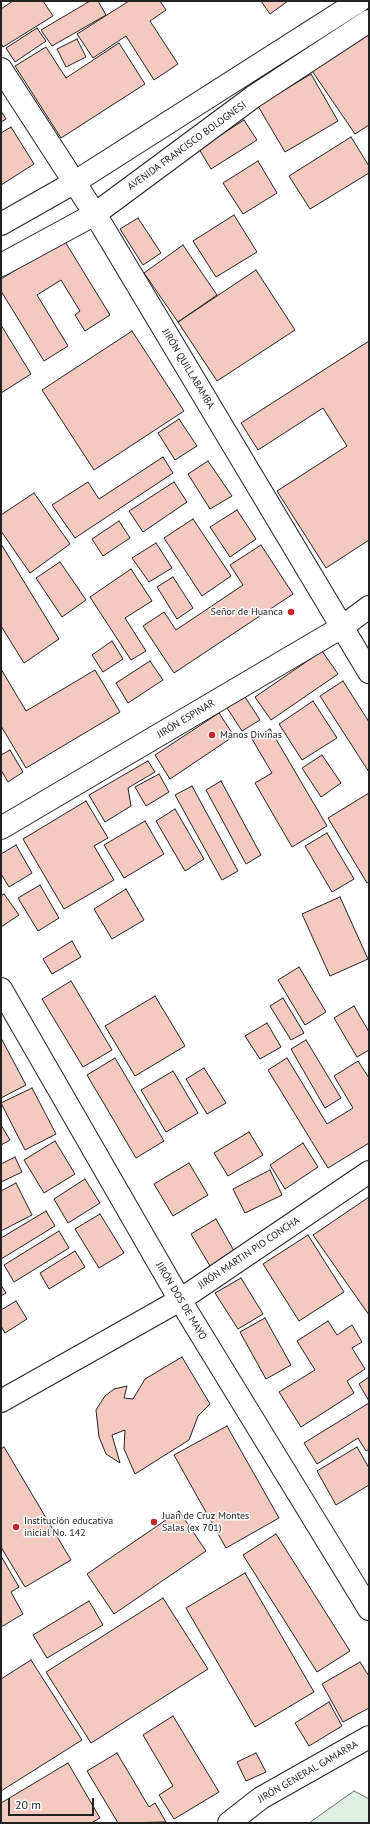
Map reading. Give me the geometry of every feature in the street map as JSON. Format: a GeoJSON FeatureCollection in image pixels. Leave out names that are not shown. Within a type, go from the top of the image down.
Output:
{"type":"FeatureCollection","features":[{"type":"Feature","properties":{"kind":"main road"},"geometry":{"type":"LineString","coordinates":[[1,224],[75,182],[359,1]]}},
{"type":"Feature","properties":{"kind":"main road","name":"AVENIDA FRANCISCO BOLOGNESI"},"geometry":{"type":"LineString","coordinates":[[1,265],[95,214],[253,97],[369,21]]}},
{"type":"Feature","properties":{"kind":"main road","name":"JIRÓN QUILLABAMBA"},"geometry":{"type":"LineString","coordinates":[[1,69],[95,214],[369,672]]}},
{"type":"Feature","properties":{"kind":"main road","name":"JIRÓN ESPINAR"},"geometry":{"type":"LineString","coordinates":[[1,828],[342,627],[369,607]]}},
{"type":"Feature","properties":{"kind":"main road","name":"JIRÓN DOS DE MAYO"},"geometry":{"type":"LineString","coordinates":[[1,989],[180,1300],[369,1609]]}},
{"type":"Feature","properties":{"kind":"main road","name":"JIRÓN MARTIN PIO CONCHA"},"geometry":{"type":"LineString","coordinates":[[1,1401],[180,1300],[369,1172]]}},
{"type":"Feature","properties":{"kind":"main road","name":"JIRÓN GENERAL GAMARRA"},"geometry":{"type":"LineString","coordinates":[[229,1823],[261,1798],[369,1737]]}},
{"type":"Feature","properties":{"kind":"green space"},"geometry":{"type":"Polygon","coordinates":[[[354,1791],[369,1799],[369,1823],[309,1823],[354,1791]]]}},
{"type":"Feature","properties":{"kind":"building"},"geometry":{"type":"Polygon","coordinates":[[[13,1],[43,1],[53,16],[3,47],[1,43],[1,9],[13,1]]]}},
{"type":"Feature","properties":{"kind":"building"},"geometry":{"type":"Polygon","coordinates":[[[90,1],[98,1],[106,15],[52,46],[41,30],[90,1]]]}},
{"type":"Feature","properties":{"kind":"building"},"geometry":{"type":"Polygon","coordinates":[[[129,1],[160,1],[166,10],[150,21],[178,64],[154,80],[126,36],[93,58],[77,34],[129,1]]]}},
{"type":"Feature","properties":{"kind":"building"},"geometry":{"type":"Polygon","coordinates":[[[261,1],[288,1],[270,14],[261,1]]]}},
{"type":"Feature","properties":{"kind":"building"},"geometry":{"type":"Polygon","coordinates":[[[37,28],[46,41],[15,62],[6,48],[37,28]]]}},
{"type":"Feature","properties":{"kind":"building"},"geometry":{"type":"Polygon","coordinates":[[[369,28],[369,125],[355,134],[310,68],[369,28]]]}},
{"type":"Feature","properties":{"kind":"building"},"geometry":{"type":"Polygon","coordinates":[[[77,39],[86,57],[66,67],[57,49],[77,39]]]}},
{"type":"Feature","properties":{"kind":"building"},"geometry":{"type":"Polygon","coordinates":[[[119,43],[145,84],[61,138],[15,66],[46,47],[66,78],[119,43]]]}},
{"type":"Feature","properties":{"kind":"building"},"geometry":{"type":"Polygon","coordinates":[[[311,74],[338,121],[285,152],[258,106],[311,74]]]}},
{"type":"Feature","properties":{"kind":"building"},"geometry":{"type":"Polygon","coordinates":[[[1,111],[6,119],[1,122],[1,111]]]}},
{"type":"Feature","properties":{"kind":"building"},"geometry":{"type":"Polygon","coordinates":[[[244,120],[257,140],[211,169],[199,149],[244,120]]]}},
{"type":"Feature","properties":{"kind":"building"},"geometry":{"type":"Polygon","coordinates":[[[11,127],[34,164],[1,185],[1,133],[11,127]]]}},
{"type":"Feature","properties":{"kind":"building"},"geometry":{"type":"Polygon","coordinates":[[[351,137],[369,166],[369,173],[310,209],[289,176],[351,137]]]}},
{"type":"Feature","properties":{"kind":"building"},"geometry":{"type":"Polygon","coordinates":[[[258,161],[277,193],[243,214],[223,183],[258,161]]]}},
{"type":"Feature","properties":{"kind":"building"},"geometry":{"type":"Polygon","coordinates":[[[234,215],[257,252],[216,277],[193,241],[234,215]]]}},
{"type":"Feature","properties":{"kind":"building"},"geometry":{"type":"Polygon","coordinates":[[[138,218],[161,253],[143,265],[120,229],[138,218]]]}},
{"type":"Feature","properties":{"kind":"building"},"geometry":{"type":"Polygon","coordinates":[[[64,240],[110,315],[85,331],[75,315],[80,311],[61,280],[37,295],[68,346],[44,361],[1,291],[1,279],[64,240]]]}},
{"type":"Feature","properties":{"kind":"building"},"geometry":{"type":"Polygon","coordinates":[[[183,245],[217,295],[178,322],[144,273],[183,245]]]}},
{"type":"Feature","properties":{"kind":"building"},"geometry":{"type":"Polygon","coordinates":[[[256,270],[295,330],[217,381],[178,322],[256,270]]]}},
{"type":"Feature","properties":{"kind":"building"},"geometry":{"type":"Polygon","coordinates":[[[1,325],[31,374],[1,393],[1,325]]]}},
{"type":"Feature","properties":{"kind":"building"},"geometry":{"type":"Polygon","coordinates":[[[132,331],[184,411],[94,470],[42,390],[132,331]]]}},
{"type":"Feature","properties":{"kind":"building"},"geometry":{"type":"Polygon","coordinates":[[[369,341],[369,540],[326,568],[277,491],[347,446],[323,408],[258,450],[241,423],[369,341]]]}},
{"type":"Feature","properties":{"kind":"building"},"geometry":{"type":"Polygon","coordinates":[[[179,419],[197,446],[175,460],[158,433],[179,419]]]}},
{"type":"Feature","properties":{"kind":"building"},"geometry":{"type":"Polygon","coordinates":[[[163,457],[173,473],[75,538],[52,505],[88,482],[99,499],[163,457]]]}},
{"type":"Feature","properties":{"kind":"building"},"geometry":{"type":"Polygon","coordinates":[[[208,461],[232,496],[210,509],[188,474],[208,461]]]}},
{"type":"Feature","properties":{"kind":"building"},"geometry":{"type":"Polygon","coordinates":[[[174,482],[187,502],[143,532],[129,511],[174,482]]]}},
{"type":"Feature","properties":{"kind":"building"},"geometry":{"type":"Polygon","coordinates":[[[34,493],[70,544],[30,573],[1,531],[1,515],[34,493]]]}},
{"type":"Feature","properties":{"kind":"building"},"geometry":{"type":"Polygon","coordinates":[[[237,510],[256,539],[230,557],[210,527],[237,510]]]}},
{"type":"Feature","properties":{"kind":"building"},"geometry":{"type":"Polygon","coordinates":[[[193,519],[231,576],[202,596],[164,538],[193,519]]]}},
{"type":"Feature","properties":{"kind":"building"},"geometry":{"type":"Polygon","coordinates":[[[119,521],[130,538],[103,556],[92,539],[119,521]]]}},
{"type":"Feature","properties":{"kind":"building"},"geometry":{"type":"Polygon","coordinates":[[[156,543],[172,568],[149,582],[132,558],[156,543]]]}},
{"type":"Feature","properties":{"kind":"building"},"geometry":{"type":"Polygon","coordinates":[[[1,544],[59,639],[24,663],[1,626],[1,544]]]}},
{"type":"Feature","properties":{"kind":"building"},"geometry":{"type":"Polygon","coordinates":[[[261,545],[293,594],[174,673],[143,626],[164,612],[176,630],[243,585],[230,565],[261,545]]]}},
{"type":"Feature","properties":{"kind":"building"},"geometry":{"type":"Polygon","coordinates":[[[60,562],[86,600],[62,617],[36,578],[60,562]]]}},
{"type":"Feature","properties":{"kind":"building"},"geometry":{"type":"Polygon","coordinates":[[[131,569],[152,601],[125,618],[146,651],[131,660],[90,597],[131,569]]]}},
{"type":"Feature","properties":{"kind":"building"},"geometry":{"type":"Polygon","coordinates":[[[173,577],[193,608],[177,619],[157,587],[173,577]]]}},
{"type":"Feature","properties":{"kind":"building"},"geometry":{"type":"Polygon","coordinates":[[[112,641],[123,659],[103,672],[92,655],[112,641]]]}},
{"type":"Feature","properties":{"kind":"building"},"geometry":{"type":"Polygon","coordinates":[[[322,651],[338,674],[271,720],[255,697],[322,651]]]}},
{"type":"Feature","properties":{"kind":"building"},"geometry":{"type":"Polygon","coordinates":[[[150,661],[163,680],[128,703],[116,683],[150,661]]]}},
{"type":"Feature","properties":{"kind":"building"},"geometry":{"type":"Polygon","coordinates":[[[1,669],[26,711],[95,670],[120,712],[26,768],[1,726],[1,669]]]}},
{"type":"Feature","properties":{"kind":"building"},"geometry":{"type":"Polygon","coordinates":[[[343,681],[369,722],[369,772],[320,696],[343,681]]]}},
{"type":"Feature","properties":{"kind":"building"},"geometry":{"type":"Polygon","coordinates":[[[245,697],[260,720],[242,731],[227,708],[245,697]]]}},
{"type":"Feature","properties":{"kind":"building"},"geometry":{"type":"Polygon","coordinates":[[[313,701],[337,738],[302,760],[279,724],[313,701]]]}},
{"type":"Feature","properties":{"kind":"building"},"geometry":{"type":"Polygon","coordinates":[[[219,713],[234,736],[170,779],[155,755],[219,713]]]}},
{"type":"Feature","properties":{"kind":"building"},"geometry":{"type":"Polygon","coordinates":[[[270,729],[327,826],[292,847],[255,783],[272,773],[252,739],[270,729]]]}},
{"type":"Feature","properties":{"kind":"building"},"geometry":{"type":"Polygon","coordinates":[[[10,750],[23,772],[8,782],[1,770],[1,755],[10,750]]]}},
{"type":"Feature","properties":{"kind":"building"},"geometry":{"type":"Polygon","coordinates":[[[322,755],[341,783],[321,797],[302,768],[322,755]]]}},
{"type":"Feature","properties":{"kind":"building"},"geometry":{"type":"Polygon","coordinates":[[[148,761],[155,772],[128,788],[131,806],[105,822],[89,795],[148,761]]]}},
{"type":"Feature","properties":{"kind":"building"},"geometry":{"type":"Polygon","coordinates":[[[159,774],[169,792],[146,806],[135,787],[159,774]]]}},
{"type":"Feature","properties":{"kind":"building"},"geometry":{"type":"Polygon","coordinates":[[[221,781],[261,855],[246,864],[206,790],[221,781]]]}},
{"type":"Feature","properties":{"kind":"building"},"geometry":{"type":"Polygon","coordinates":[[[192,786],[238,871],[222,880],[175,795],[192,786]]]}},
{"type":"Feature","properties":{"kind":"building"},"geometry":{"type":"Polygon","coordinates":[[[369,793],[369,882],[367,883],[328,818],[369,793]]]}},
{"type":"Feature","properties":{"kind":"building"},"geometry":{"type":"Polygon","coordinates":[[[86,801],[108,838],[94,846],[114,880],[64,909],[23,839],[86,801]]]}},
{"type":"Feature","properties":{"kind":"building"},"geometry":{"type":"Polygon","coordinates":[[[175,809],[204,859],[185,871],[156,821],[175,809]]]}},
{"type":"Feature","properties":{"kind":"building"},"geometry":{"type":"Polygon","coordinates":[[[145,821],[164,854],[124,878],[104,845],[145,821]]]}},
{"type":"Feature","properties":{"kind":"building"},"geometry":{"type":"Polygon","coordinates":[[[327,833],[354,879],[332,892],[305,846],[327,833]]]}},
{"type":"Feature","properties":{"kind":"building"},"geometry":{"type":"Polygon","coordinates":[[[16,845],[32,873],[9,887],[1,874],[1,854],[16,845]]]}},
{"type":"Feature","properties":{"kind":"building"},"geometry":{"type":"Polygon","coordinates":[[[40,885],[59,918],[38,931],[18,898],[40,885]]]}},
{"type":"Feature","properties":{"kind":"building"},"geometry":{"type":"Polygon","coordinates":[[[126,889],[144,920],[112,939],[94,909],[126,889]]]}},
{"type":"Feature","properties":{"kind":"building"},"geometry":{"type":"Polygon","coordinates":[[[4,894],[19,915],[1,927],[1,896],[4,894]]]}},
{"type":"Feature","properties":{"kind":"building"},"geometry":{"type":"Polygon","coordinates":[[[340,897],[368,959],[330,976],[302,914],[340,897]]]}},
{"type":"Feature","properties":{"kind":"building"},"geometry":{"type":"Polygon","coordinates":[[[72,941],[81,957],[52,974],[43,959],[72,941]]]}},
{"type":"Feature","properties":{"kind":"building"},"geometry":{"type":"Polygon","coordinates":[[[299,967],[326,1012],[305,1025],[278,980],[299,967]]]}},
{"type":"Feature","properties":{"kind":"building"},"geometry":{"type":"Polygon","coordinates":[[[71,981],[112,1050],[83,1067],[42,999],[71,981]]]}},
{"type":"Feature","properties":{"kind":"building"},"geometry":{"type":"Polygon","coordinates":[[[155,996],[185,1046],[135,1076],[105,1026],[155,996]]]}},
{"type":"Feature","properties":{"kind":"building"},"geometry":{"type":"Polygon","coordinates":[[[283,998],[304,1033],[291,1040],[270,1006],[283,998]]]}},
{"type":"Feature","properties":{"kind":"building"},"geometry":{"type":"Polygon","coordinates":[[[354,1006],[369,1032],[369,1050],[357,1057],[334,1018],[354,1006]]]}},
{"type":"Feature","properties":{"kind":"building"},"geometry":{"type":"Polygon","coordinates":[[[267,1023],[281,1047],[260,1059],[245,1036],[267,1023]]]}},
{"type":"Feature","properties":{"kind":"building"},"geometry":{"type":"Polygon","coordinates":[[[1,1038],[26,1085],[1,1098],[1,1038]]]}},
{"type":"Feature","properties":{"kind":"building"},"geometry":{"type":"Polygon","coordinates":[[[306,1040],[341,1098],[325,1108],[291,1049],[306,1040]]]}},
{"type":"Feature","properties":{"kind":"building"},"geometry":{"type":"Polygon","coordinates":[[[115,1058],[164,1141],[136,1158],[87,1075],[115,1058]]]}},
{"type":"Feature","properties":{"kind":"building"},"geometry":{"type":"Polygon","coordinates":[[[287,1058],[327,1124],[353,1108],[334,1076],[358,1061],[369,1078],[369,1143],[328,1168],[268,1070],[287,1058]]]}},
{"type":"Feature","properties":{"kind":"building"},"geometry":{"type":"Polygon","coordinates":[[[204,1068],[226,1103],[207,1114],[186,1079],[204,1068]]]}},
{"type":"Feature","properties":{"kind":"building"},"geometry":{"type":"Polygon","coordinates":[[[173,1071],[198,1113],[166,1132],[141,1090],[173,1071]]]}},
{"type":"Feature","properties":{"kind":"building"},"geometry":{"type":"Polygon","coordinates":[[[32,1088],[56,1134],[25,1150],[1,1103],[32,1088]]]}},
{"type":"Feature","properties":{"kind":"building"},"geometry":{"type":"Polygon","coordinates":[[[1,1125],[10,1140],[1,1145],[1,1125]]]}},
{"type":"Feature","properties":{"kind":"building"},"geometry":{"type":"Polygon","coordinates":[[[249,1132],[263,1155],[228,1176],[214,1153],[249,1132]]]}},
{"type":"Feature","properties":{"kind":"building"},"geometry":{"type":"Polygon","coordinates":[[[55,1141],[75,1174],[44,1193],[24,1160],[55,1141]]]}},
{"type":"Feature","properties":{"kind":"building"},"geometry":{"type":"Polygon","coordinates":[[[303,1143],[318,1167],[285,1189],[270,1165],[303,1143]]]}},
{"type":"Feature","properties":{"kind":"building"},"geometry":{"type":"Polygon","coordinates":[[[15,1157],[22,1172],[1,1182],[1,1164],[15,1157]]]}},
{"type":"Feature","properties":{"kind":"building"},"geometry":{"type":"Polygon","coordinates":[[[189,1163],[208,1195],[173,1216],[154,1184],[189,1163]]]}},
{"type":"Feature","properties":{"kind":"building"},"geometry":{"type":"Polygon","coordinates":[[[270,1170],[282,1195],[245,1213],[233,1189],[270,1170]]]}},
{"type":"Feature","properties":{"kind":"building"},"geometry":{"type":"Polygon","coordinates":[[[85,1179],[100,1203],[68,1223],[54,1199],[85,1179]]]}},
{"type":"Feature","properties":{"kind":"building"},"geometry":{"type":"Polygon","coordinates":[[[16,1183],[32,1215],[1,1231],[1,1191],[16,1183]]]}},
{"type":"Feature","properties":{"kind":"building"},"geometry":{"type":"Polygon","coordinates":[[[369,1197],[369,1315],[313,1235],[369,1197]]]}},
{"type":"Feature","properties":{"kind":"building"},"geometry":{"type":"Polygon","coordinates":[[[46,1211],[55,1226],[1,1259],[1,1238],[46,1211]]]}},
{"type":"Feature","properties":{"kind":"building"},"geometry":{"type":"Polygon","coordinates":[[[100,1214],[124,1253],[99,1268],[75,1229],[100,1214]]]}},
{"type":"Feature","properties":{"kind":"building"},"geometry":{"type":"Polygon","coordinates":[[[216,1219],[237,1256],[213,1271],[191,1234],[216,1219]]]}},
{"type":"Feature","properties":{"kind":"building"},"geometry":{"type":"Polygon","coordinates":[[[59,1231],[69,1248],[14,1282],[4,1265],[59,1231]]]}},
{"type":"Feature","properties":{"kind":"building"},"geometry":{"type":"Polygon","coordinates":[[[308,1235],[344,1292],[299,1321],[263,1264],[308,1235]]]}},
{"type":"Feature","properties":{"kind":"building"},"geometry":{"type":"Polygon","coordinates":[[[75,1251],[85,1267],[49,1289],[40,1273],[75,1251]]]}},
{"type":"Feature","properties":{"kind":"building"},"geometry":{"type":"Polygon","coordinates":[[[241,1278],[263,1314],[238,1329],[215,1293],[241,1278]]]}},
{"type":"Feature","properties":{"kind":"building"},"geometry":{"type":"Polygon","coordinates":[[[1,1285],[6,1293],[1,1296],[1,1285]]]}},
{"type":"Feature","properties":{"kind":"building"},"geometry":{"type":"Polygon","coordinates":[[[16,1301],[27,1319],[5,1333],[1,1326],[1,1310],[16,1301]]]}},
{"type":"Feature","properties":{"kind":"building"},"geometry":{"type":"Polygon","coordinates":[[[265,1318],[291,1365],[266,1379],[240,1332],[265,1318]]]}},
{"type":"Feature","properties":{"kind":"building"},"geometry":{"type":"Polygon","coordinates":[[[328,1321],[337,1335],[352,1325],[362,1342],[352,1348],[365,1369],[347,1381],[354,1393],[301,1427],[279,1392],[315,1370],[297,1341],[328,1321]]]}},
{"type":"Feature","properties":{"kind":"building"},"geometry":{"type":"Polygon","coordinates":[[[182,1357],[210,1404],[198,1416],[189,1440],[135,1474],[124,1449],[125,1430],[112,1435],[120,1463],[106,1454],[99,1437],[96,1410],[105,1396],[114,1389],[127,1386],[124,1398],[133,1399],[145,1379],[182,1357]]]}},
{"type":"Feature","properties":{"kind":"building"},"geometry":{"type":"Polygon","coordinates":[[[369,1377],[369,1401],[359,1384],[369,1377]]]}},
{"type":"Feature","properties":{"kind":"building"},"geometry":{"type":"Polygon","coordinates":[[[369,1403],[369,1449],[366,1451],[358,1438],[317,1464],[304,1443],[369,1403]]]}},
{"type":"Feature","properties":{"kind":"building"},"geometry":{"type":"Polygon","coordinates":[[[227,1426],[279,1518],[226,1548],[174,1455],[227,1426]]]}},
{"type":"Feature","properties":{"kind":"building"},"geometry":{"type":"Polygon","coordinates":[[[4,1447],[71,1560],[25,1587],[1,1547],[1,1449],[4,1447]]]}},
{"type":"Feature","properties":{"kind":"building"},"geometry":{"type":"Polygon","coordinates":[[[357,1447],[369,1468],[369,1485],[336,1505],[317,1471],[357,1447]]]}},
{"type":"Feature","properties":{"kind":"building"},"geometry":{"type":"Polygon","coordinates":[[[179,1511],[206,1551],[114,1614],[87,1574],[179,1511]]]}},
{"type":"Feature","properties":{"kind":"building"},"geometry":{"type":"Polygon","coordinates":[[[276,1534],[350,1651],[317,1672],[243,1555],[276,1534]]]}},
{"type":"Feature","properties":{"kind":"building"},"geometry":{"type":"Polygon","coordinates":[[[1,1556],[19,1587],[11,1592],[23,1614],[1,1627],[1,1556]]]}},
{"type":"Feature","properties":{"kind":"building"},"geometry":{"type":"Polygon","coordinates":[[[245,1573],[314,1692],[255,1727],[186,1608],[245,1573]]]}},
{"type":"Feature","properties":{"kind":"building"},"geometry":{"type":"Polygon","coordinates":[[[163,1598],[208,1669],[91,1743],[46,1672],[163,1598]]]}},
{"type":"Feature","properties":{"kind":"building"},"geometry":{"type":"Polygon","coordinates":[[[89,1601],[103,1625],[47,1658],[33,1635],[89,1601]]]}},
{"type":"Feature","properties":{"kind":"building"},"geometry":{"type":"Polygon","coordinates":[[[31,1660],[82,1740],[1,1791],[1,1679],[31,1660]]]}},
{"type":"Feature","properties":{"kind":"building"},"geometry":{"type":"Polygon","coordinates":[[[360,1662],[369,1676],[369,1708],[343,1722],[322,1684],[360,1662]]]}},
{"type":"Feature","properties":{"kind":"building"},"geometry":{"type":"Polygon","coordinates":[[[329,1702],[342,1726],[309,1746],[295,1723],[329,1702]]]}},
{"type":"Feature","properties":{"kind":"building"},"geometry":{"type":"Polygon","coordinates":[[[173,1716],[219,1792],[174,1819],[159,1795],[173,1786],[143,1735],[173,1716]]]}},
{"type":"Feature","properties":{"kind":"building"},"geometry":{"type":"Polygon","coordinates":[[[117,1753],[149,1807],[155,1803],[166,1822],[118,1823],[87,1771],[117,1753]]]}},
{"type":"Feature","properties":{"kind":"building"},"geometry":{"type":"Polygon","coordinates":[[[256,1753],[266,1772],[246,1781],[237,1762],[256,1753]]]}},
{"type":"Feature","properties":{"kind":"building"},"geometry":{"type":"Polygon","coordinates":[[[68,1763],[100,1818],[91,1823],[1,1823],[1,1803],[68,1763]]]}},
{"type":"Feature","properties":{"kind":"place","name":"Señor de Huanca"},"geometry":{"type":"Point","coordinates":[291,612]}},
{"type":"Feature","properties":{"kind":"place","name":"Manos Divinas"},"geometry":{"type":"Point","coordinates":[212,735]}},
{"type":"Feature","properties":{"kind":"place","name":"Juan de Cruz Montes Salas (ex 701)"},"geometry":{"type":"Point","coordinates":[154,1522]}},
{"type":"Feature","properties":{"kind":"place","name":"Institución educativa inicial No. 142"},"geometry":{"type":"Point","coordinates":[16,1527]}}]}
